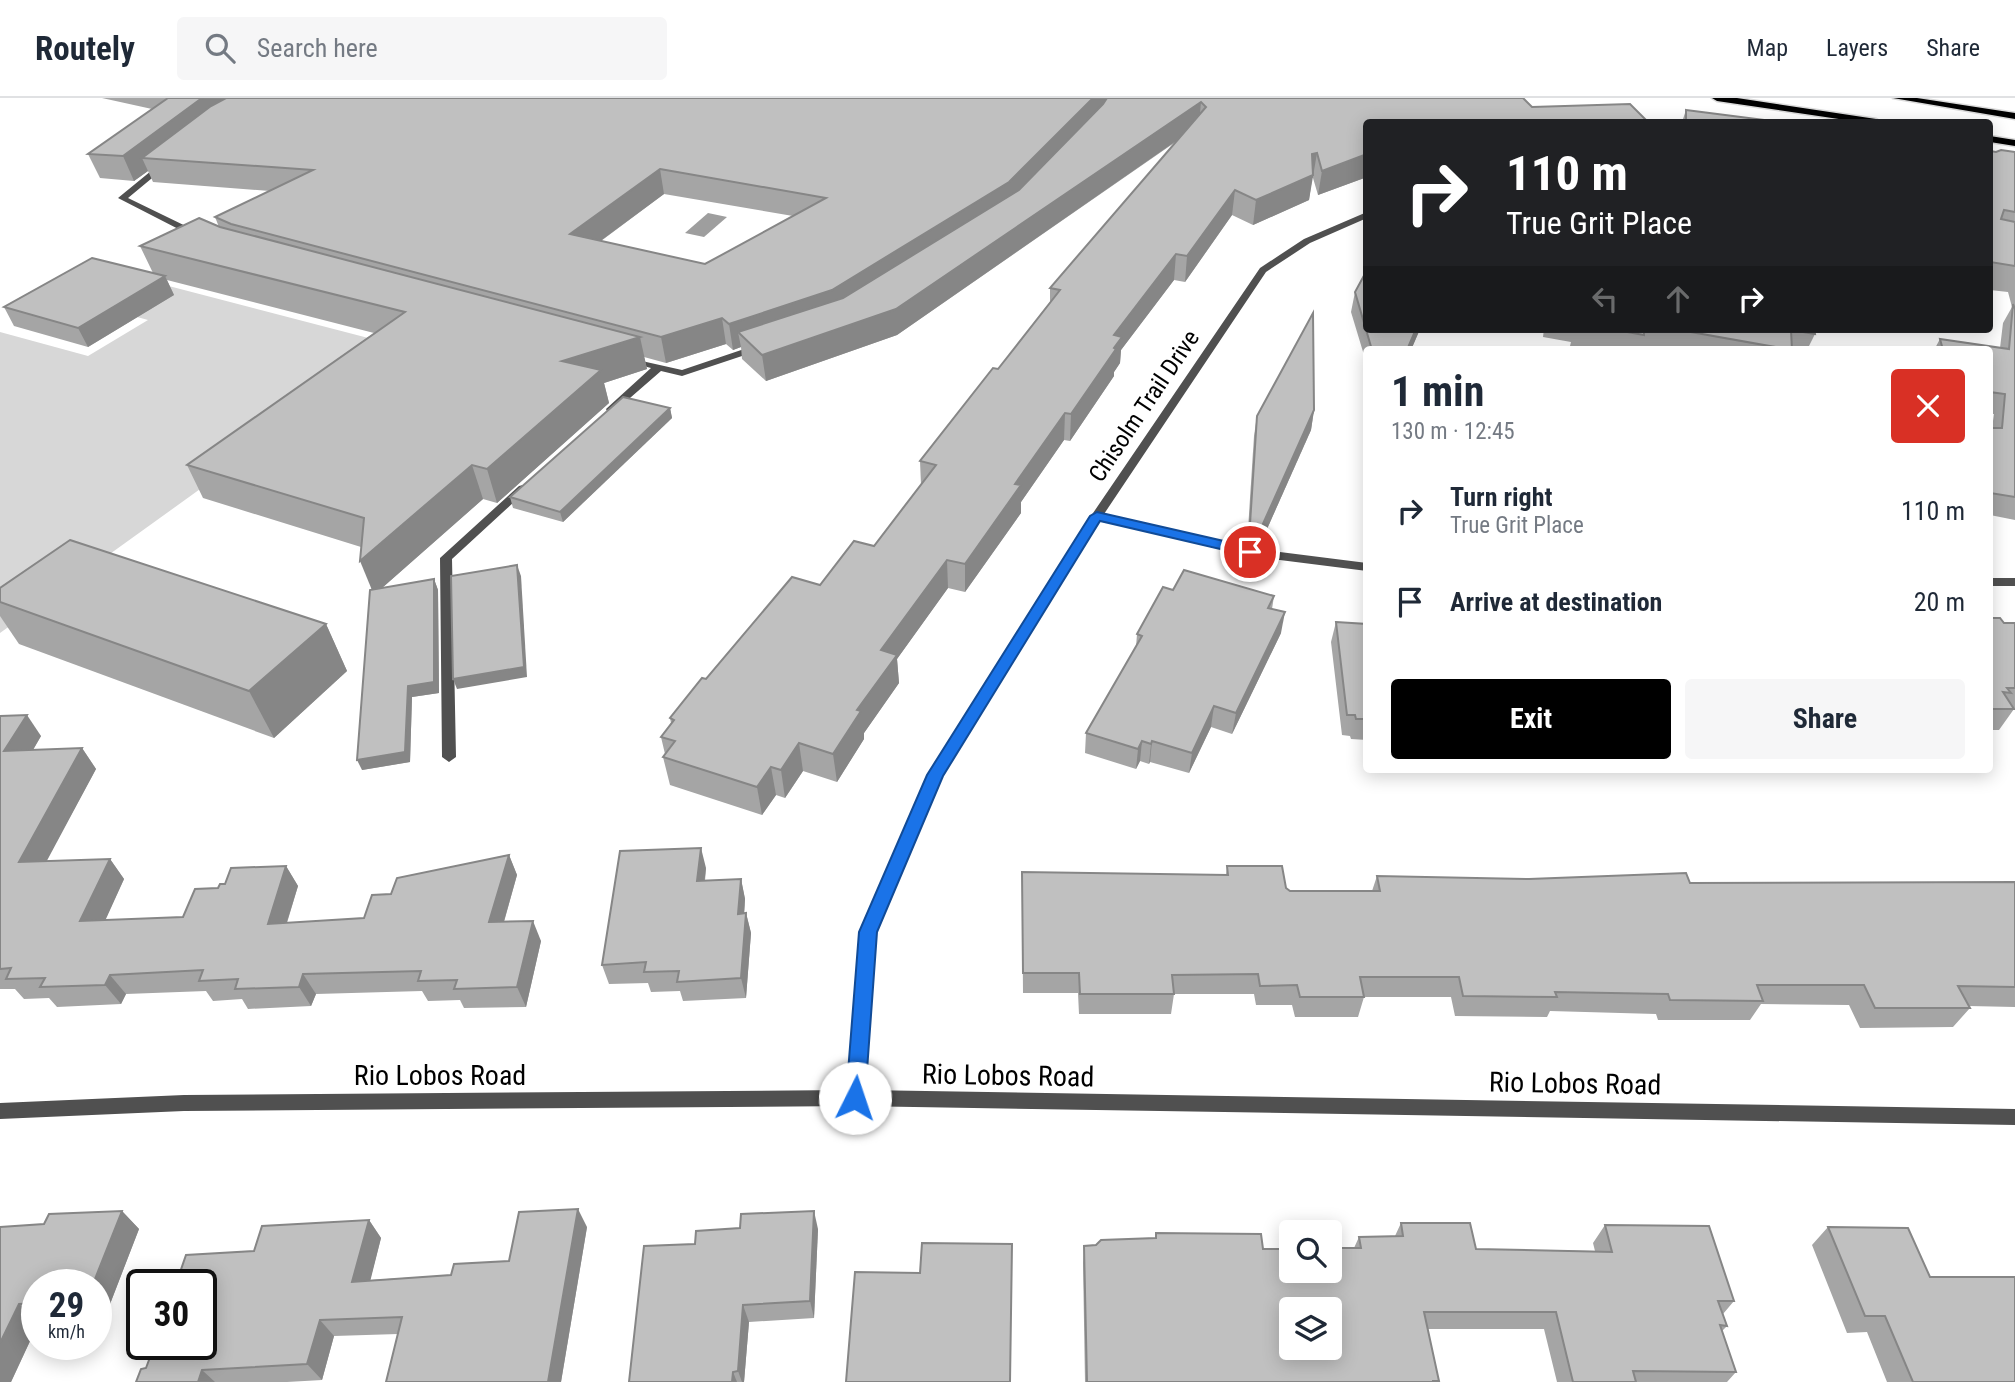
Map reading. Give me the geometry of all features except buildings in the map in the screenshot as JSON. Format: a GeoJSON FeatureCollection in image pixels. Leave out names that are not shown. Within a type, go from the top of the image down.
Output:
{"type":"FeatureCollection","features":[{"type":"Feature","properties":{"kind":"main road"},"geometry":{"type":"LineString","coordinates":[[1717,98],[1856,119]]}},
{"type":"Feature","properties":{"kind":"main road"},"geometry":{"type":"LineString","coordinates":[[1898,98],[2015,116]]}},
{"type":"Feature","properties":{"kind":"main road"},"geometry":{"type":"LineString","coordinates":[[1993,139],[2015,143]]}},
{"type":"Feature","properties":{"kind":"street"},"geometry":{"type":"LineString","coordinates":[[174,158],[122,198],[208,240]]}},
{"type":"Feature","properties":{"kind":"street","name":"Chisolm Trail Drive"},"geometry":{"type":"LineString","coordinates":[[855,1098],[868,932],[936,775],[1097,516],[1263,271],[1307,242],[1363,217]]}},
{"type":"Feature","properties":{"kind":"street"},"geometry":{"type":"LineString","coordinates":[[622,357],[682,373],[774,342]]}},
{"type":"Feature","properties":{"kind":"street"},"geometry":{"type":"LineString","coordinates":[[598,421],[659,367]]}},
{"type":"Feature","properties":{"kind":"street"},"geometry":{"type":"LineString","coordinates":[[449,757],[446,558],[537,476]]}},
{"type":"Feature","properties":{"kind":"street"},"geometry":{"type":"LineString","coordinates":[[1097,516],[1250,552],[1363,566]]}},
{"type":"Feature","properties":{"kind":"street"},"geometry":{"type":"LineString","coordinates":[[1993,582],[2015,582]]}},
{"type":"Feature","properties":{"kind":"street","name":"Rio Lobos Road"},"geometry":{"type":"LineString","coordinates":[[0,1111],[184,1103],[855,1098],[2015,1117]]}},
{"type":"Feature","properties":{"kind":"shaded area"},"geometry":{"type":"Polygon","coordinates":[[[708,213],[727,217],[704,237],[685,233],[708,213]]]}},
{"type":"Feature","properties":{"kind":"shaded area"},"geometry":{"type":"Polygon","coordinates":[[[115,272],[399,346],[0,633],[0,332],[88,356],[148,320],[68,298],[115,272]]]}},
{"type":"Feature","properties":{"kind":"route"},"geometry":{"type":"LineString","coordinates":[[855,1098],[868,932],[936,775],[1097,516],[1250,552]]}}]}
